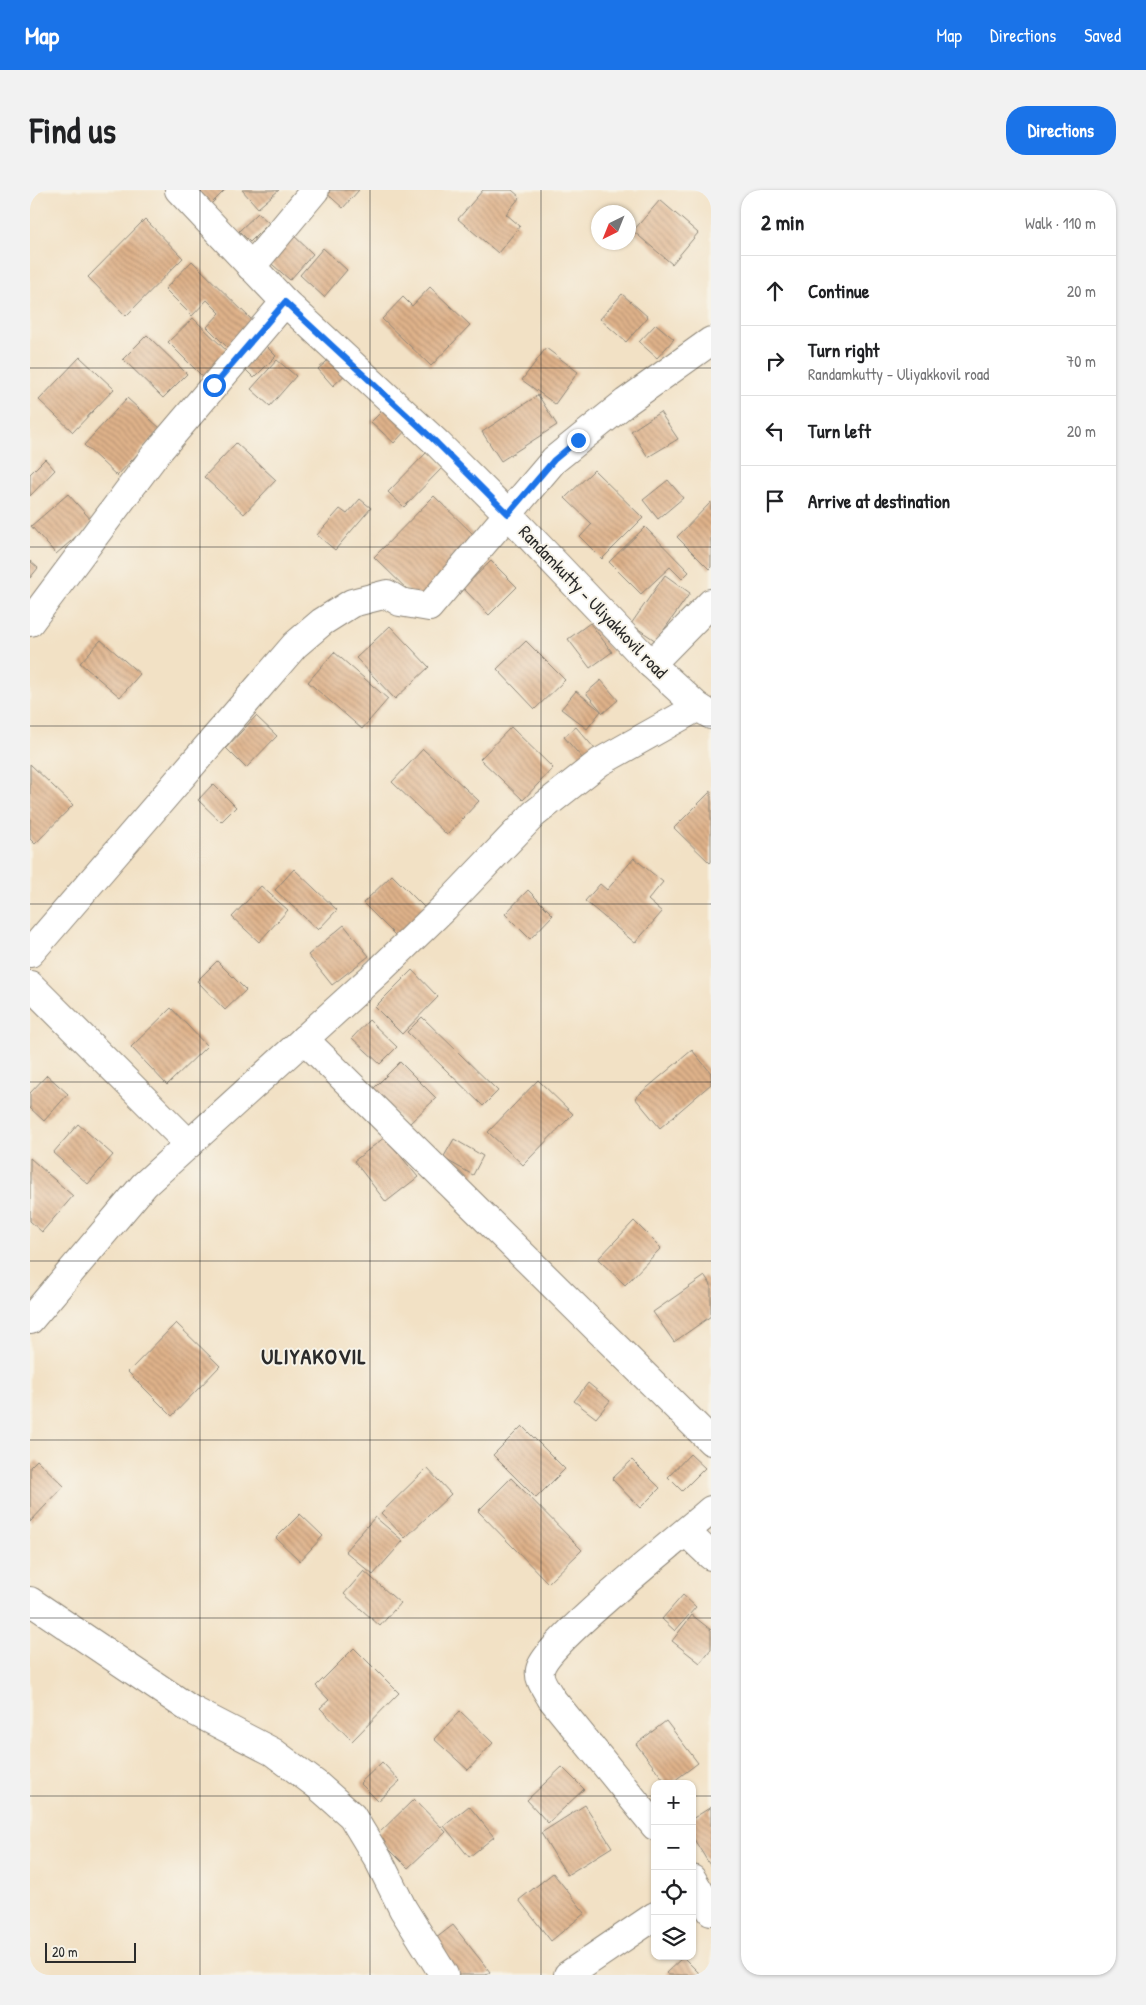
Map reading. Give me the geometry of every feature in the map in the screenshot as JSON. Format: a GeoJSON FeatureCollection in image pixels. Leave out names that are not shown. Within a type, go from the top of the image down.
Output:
{"type":"FeatureCollection","features":[{"type":"Feature","properties":{"kind":"street","name":"Randamkutty - Uliyakkovil road"},"geometry":{"type":"LineString","coordinates":[[179,190],[285,302],[437,443],[508,514],[651,664],[704,711]]}},
{"type":"Feature","properties":{"kind":"street"},"geometry":{"type":"LineString","coordinates":[[251,267],[315,190]]}},
{"type":"Feature","properties":{"kind":"street"},"geometry":{"type":"LineString","coordinates":[[30,622],[155,455],[285,302]]}},
{"type":"Feature","properties":{"kind":"street"},"geometry":{"type":"LineString","coordinates":[[30,953],[295,645],[322,622],[352,603],[387,594],[400,602],[430,607],[554,460],[626,402],[711,341]]}},
{"type":"Feature","properties":{"kind":"street"},"geometry":{"type":"LineString","coordinates":[[651,664],[711,603]]}},
{"type":"Feature","properties":{"kind":"street"},"geometry":{"type":"LineString","coordinates":[[32,1313],[144,1185],[445,907],[534,814],[600,762],[704,711]]}},
{"type":"Feature","properties":{"kind":"street"},"geometry":{"type":"LineString","coordinates":[[30,984],[189,1144]]}},
{"type":"Feature","properties":{"kind":"street"},"geometry":{"type":"LineString","coordinates":[[304,1039],[711,1441]]}},
{"type":"Feature","properties":{"kind":"street"},"geometry":{"type":"LineString","coordinates":[[654,1825],[551,1698],[542,1682],[540,1670],[546,1657],[564,1638],[646,1564],[711,1510]]}},
{"type":"Feature","properties":{"kind":"street"},"geometry":{"type":"LineString","coordinates":[[686,1532],[711,1556]]}},
{"type":"Feature","properties":{"kind":"street"},"geometry":{"type":"LineString","coordinates":[[30,1601],[190,1709],[273,1752],[352,1816],[378,1860],[403,1909],[444,1975]]}},
{"type":"Feature","properties":{"kind":"street"},"geometry":{"type":"LineString","coordinates":[[696,1889],[711,1911]]}},
{"type":"Feature","properties":{"kind":"street"},"geometry":{"type":"LineString","coordinates":[[568,1975],[651,1919]]}},
{"type":"Feature","properties":{"kind":"building"},"geometry":{"type":"Polygon","coordinates":[[[182,190],[225,190],[204,211],[182,190]]]}},
{"type":"Feature","properties":{"kind":"building"},"geometry":{"type":"Polygon","coordinates":[[[242,190],[279,190],[258,208],[242,190]]]}},
{"type":"Feature","properties":{"kind":"building"},"geometry":{"type":"Polygon","coordinates":[[[323,190],[359,190],[343,208],[323,190]]]}},
{"type":"Feature","properties":{"kind":"building"},"geometry":{"type":"Polygon","coordinates":[[[483,190],[512,190],[520,197],[506,214],[520,226],[498,253],[458,219],[483,190]]]}},
{"type":"Feature","properties":{"kind":"building"},"geometry":{"type":"Polygon","coordinates":[[[660,200],[698,233],[672,264],[636,234],[636,228],[660,200]]]}},
{"type":"Feature","properties":{"kind":"building"},"geometry":{"type":"Polygon","coordinates":[[[258,213],[269,223],[250,242],[239,231],[258,213]]]}},
{"type":"Feature","properties":{"kind":"building"},"geometry":{"type":"Polygon","coordinates":[[[145,219],[183,258],[126,316],[88,277],[145,219]]]}},
{"type":"Feature","properties":{"kind":"building"},"geometry":{"type":"Polygon","coordinates":[[[289,231],[313,254],[290,280],[265,258],[289,231]]]}},
{"type":"Feature","properties":{"kind":"building"},"geometry":{"type":"Polygon","coordinates":[[[323,248],[347,270],[324,297],[300,275],[323,248]]]}},
{"type":"Feature","properties":{"kind":"building"},"geometry":{"type":"Polygon","coordinates":[[[192,261],[255,323],[229,349],[207,327],[220,313],[207,300],[192,316],[165,289],[192,261]]]}},
{"type":"Feature","properties":{"kind":"building"},"geometry":{"type":"Polygon","coordinates":[[[430,287],[470,325],[431,366],[382,319],[403,297],[412,306],[430,287]]]}},
{"type":"Feature","properties":{"kind":"building"},"geometry":{"type":"Polygon","coordinates":[[[622,294],[648,317],[626,342],[600,319],[622,294]]]}},
{"type":"Feature","properties":{"kind":"building"},"geometry":{"type":"Polygon","coordinates":[[[193,318],[232,356],[207,381],[168,342],[193,318]]]}},
{"type":"Feature","properties":{"kind":"building"},"geometry":{"type":"Polygon","coordinates":[[[656,324],[674,339],[657,358],[639,342],[656,324]]]}},
{"type":"Feature","properties":{"kind":"building"},"geometry":{"type":"Polygon","coordinates":[[[147,335],[187,374],[163,398],[123,359],[147,335]]]}},
{"type":"Feature","properties":{"kind":"building"},"geometry":{"type":"Polygon","coordinates":[[[265,345],[276,356],[254,378],[243,367],[265,345]]]}},
{"type":"Feature","properties":{"kind":"building"},"geometry":{"type":"Polygon","coordinates":[[[546,348],[578,372],[555,404],[522,380],[546,348]]]}},
{"type":"Feature","properties":{"kind":"building"},"geometry":{"type":"Polygon","coordinates":[[[333,356],[348,372],[333,386],[318,369],[333,356]]]}},
{"type":"Feature","properties":{"kind":"building"},"geometry":{"type":"Polygon","coordinates":[[[80,357],[114,389],[73,432],[39,400],[80,357]]]}},
{"type":"Feature","properties":{"kind":"building"},"geometry":{"type":"Polygon","coordinates":[[[277,360],[296,376],[270,406],[251,389],[277,360]]]}},
{"type":"Feature","properties":{"kind":"building"},"geometry":{"type":"Polygon","coordinates":[[[538,395],[557,425],[501,461],[482,432],[538,395]]]}},
{"type":"Feature","properties":{"kind":"building"},"geometry":{"type":"Polygon","coordinates":[[[127,398],[161,429],[117,476],[84,445],[127,398]]]}},
{"type":"Feature","properties":{"kind":"building"},"geometry":{"type":"Polygon","coordinates":[[[387,406],[409,427],[394,443],[371,422],[387,406]]]}},
{"type":"Feature","properties":{"kind":"building"},"geometry":{"type":"Polygon","coordinates":[[[660,412],[678,439],[648,457],[631,431],[660,412]]]}},
{"type":"Feature","properties":{"kind":"building"},"geometry":{"type":"Polygon","coordinates":[[[236,443],[276,480],[244,514],[204,477],[236,443]]]}},
{"type":"Feature","properties":{"kind":"building"},"geometry":{"type":"Polygon","coordinates":[[[427,452],[442,468],[404,507],[388,492],[427,452]]]}},
{"type":"Feature","properties":{"kind":"building"},"geometry":{"type":"Polygon","coordinates":[[[45,459],[55,470],[30,496],[30,474],[45,459]]]}},
{"type":"Feature","properties":{"kind":"building"},"geometry":{"type":"Polygon","coordinates":[[[594,470],[643,518],[602,559],[580,537],[592,524],[565,498],[594,470]]]}},
{"type":"Feature","properties":{"kind":"building"},"geometry":{"type":"Polygon","coordinates":[[[668,480],[683,498],[658,519],[643,500],[668,480]]]}},
{"type":"Feature","properties":{"kind":"building"},"geometry":{"type":"Polygon","coordinates":[[[68,494],[93,522],[56,554],[31,526],[68,494]]]}},
{"type":"Feature","properties":{"kind":"building"},"geometry":{"type":"Polygon","coordinates":[[[434,496],[478,539],[418,600],[374,557],[434,496]]]}},
{"type":"Feature","properties":{"kind":"building"},"geometry":{"type":"Polygon","coordinates":[[[360,499],[371,508],[335,550],[317,535],[340,509],[347,514],[360,499]]]}},
{"type":"Feature","properties":{"kind":"building"},"geometry":{"type":"Polygon","coordinates":[[[711,502],[711,567],[709,569],[677,537],[711,502]]]}},
{"type":"Feature","properties":{"kind":"building"},"geometry":{"type":"Polygon","coordinates":[[[645,527],[689,572],[682,579],[670,567],[641,594],[609,562],[645,527]]]}},
{"type":"Feature","properties":{"kind":"building"},"geometry":{"type":"Polygon","coordinates":[[[30,561],[38,568],[30,578],[30,561]]]}},
{"type":"Feature","properties":{"kind":"building"},"geometry":{"type":"Polygon","coordinates":[[[491,561],[517,587],[489,615],[463,588],[491,561]]]}},
{"type":"Feature","properties":{"kind":"building"},"geometry":{"type":"Polygon","coordinates":[[[665,575],[690,593],[656,641],[631,624],[665,575]]]}},
{"type":"Feature","properties":{"kind":"building"},"geometry":{"type":"Polygon","coordinates":[[[590,623],[612,652],[590,668],[568,639],[590,623]]]}},
{"type":"Feature","properties":{"kind":"building"},"geometry":{"type":"Polygon","coordinates":[[[390,626],[429,667],[395,699],[356,658],[390,626]]]}},
{"type":"Feature","properties":{"kind":"building"},"geometry":{"type":"Polygon","coordinates":[[[101,640],[140,674],[120,697],[80,663],[101,640]]]}},
{"type":"Feature","properties":{"kind":"building"},"geometry":{"type":"Polygon","coordinates":[[[526,641],[565,680],[535,709],[497,669],[526,641]]]}},
{"type":"Feature","properties":{"kind":"building"},"geometry":{"type":"Polygon","coordinates":[[[334,652],[388,699],[362,729],[308,682],[334,652]]]}},
{"type":"Feature","properties":{"kind":"building"},"geometry":{"type":"Polygon","coordinates":[[[601,680],[618,700],[603,713],[586,693],[601,680]]]}},
{"type":"Feature","properties":{"kind":"building"},"geometry":{"type":"Polygon","coordinates":[[[576,691],[601,711],[587,729],[561,709],[576,691]]]}},
{"type":"Feature","properties":{"kind":"building"},"geometry":{"type":"Polygon","coordinates":[[[256,716],[277,736],[246,768],[226,748],[256,716]]]}},
{"type":"Feature","properties":{"kind":"building"},"geometry":{"type":"Polygon","coordinates":[[[511,727],[553,768],[523,800],[480,759],[511,727]]]}},
{"type":"Feature","properties":{"kind":"building"},"geometry":{"type":"Polygon","coordinates":[[[576,727],[595,749],[583,759],[564,737],[576,727]]]}},
{"type":"Feature","properties":{"kind":"building"},"geometry":{"type":"Polygon","coordinates":[[[423,749],[479,801],[447,835],[392,782],[423,749]]]}},
{"type":"Feature","properties":{"kind":"building"},"geometry":{"type":"Polygon","coordinates":[[[30,764],[73,805],[35,844],[30,839],[30,764]]]}},
{"type":"Feature","properties":{"kind":"building"},"geometry":{"type":"Polygon","coordinates":[[[213,784],[236,807],[221,822],[198,800],[213,784]]]}},
{"type":"Feature","properties":{"kind":"building"},"geometry":{"type":"Polygon","coordinates":[[[711,791],[711,862],[710,863],[674,828],[711,791]]]}},
{"type":"Feature","properties":{"kind":"building"},"geometry":{"type":"Polygon","coordinates":[[[634,858],[663,882],[648,900],[662,912],[635,943],[585,901],[600,884],[607,890],[634,858]]]}},
{"type":"Feature","properties":{"kind":"building"},"geometry":{"type":"Polygon","coordinates":[[[294,869],[337,910],[318,930],[275,890],[294,869]]]}},
{"type":"Feature","properties":{"kind":"building"},"geometry":{"type":"Polygon","coordinates":[[[392,875],[427,910],[398,938],[363,903],[392,875]]]}},
{"type":"Feature","properties":{"kind":"building"},"geometry":{"type":"Polygon","coordinates":[[[261,886],[288,910],[259,942],[232,917],[261,886]]]}},
{"type":"Feature","properties":{"kind":"building"},"geometry":{"type":"Polygon","coordinates":[[[528,890],[553,915],[530,939],[505,914],[528,890]]]}},
{"type":"Feature","properties":{"kind":"building"},"geometry":{"type":"Polygon","coordinates":[[[344,925],[369,956],[332,985],[308,955],[344,925]]]}},
{"type":"Feature","properties":{"kind":"building"},"geometry":{"type":"Polygon","coordinates":[[[217,961],[246,990],[225,1010],[197,981],[217,961]]]}},
{"type":"Feature","properties":{"kind":"building"},"geometry":{"type":"Polygon","coordinates":[[[412,970],[438,997],[402,1034],[375,1007],[412,970]]]}},
{"type":"Feature","properties":{"kind":"building"},"geometry":{"type":"Polygon","coordinates":[[[171,1008],[207,1046],[167,1085],[131,1047],[171,1008]]]}},
{"type":"Feature","properties":{"kind":"building"},"geometry":{"type":"Polygon","coordinates":[[[422,1017],[498,1091],[483,1106],[407,1032],[422,1017]]]}},
{"type":"Feature","properties":{"kind":"building"},"geometry":{"type":"Polygon","coordinates":[[[369,1020],[397,1047],[380,1064],[352,1038],[369,1020]]]}},
{"type":"Feature","properties":{"kind":"building"},"geometry":{"type":"Polygon","coordinates":[[[692,1050],[711,1073],[711,1084],[660,1128],[635,1098],[692,1050]]]}},
{"type":"Feature","properties":{"kind":"building"},"geometry":{"type":"Polygon","coordinates":[[[400,1062],[436,1098],[408,1125],[372,1090],[400,1062]]]}},
{"type":"Feature","properties":{"kind":"building"},"geometry":{"type":"Polygon","coordinates":[[[47,1075],[68,1094],[44,1121],[30,1108],[30,1093],[47,1075]]]}},
{"type":"Feature","properties":{"kind":"building"},"geometry":{"type":"Polygon","coordinates":[[[538,1080],[573,1114],[523,1165],[488,1132],[538,1080]]]}},
{"type":"Feature","properties":{"kind":"building"},"geometry":{"type":"Polygon","coordinates":[[[78,1124],[113,1155],[88,1184],[53,1153],[78,1124]]]}},
{"type":"Feature","properties":{"kind":"building"},"geometry":{"type":"Polygon","coordinates":[[[385,1137],[418,1177],[386,1202],[354,1161],[385,1137]]]}},
{"type":"Feature","properties":{"kind":"building"},"geometry":{"type":"Polygon","coordinates":[[[454,1139],[483,1156],[473,1175],[443,1158],[454,1139]]]}},
{"type":"Feature","properties":{"kind":"building"},"geometry":{"type":"Polygon","coordinates":[[[30,1158],[73,1196],[42,1232],[30,1221],[30,1158]]]}},
{"type":"Feature","properties":{"kind":"building"},"geometry":{"type":"Polygon","coordinates":[[[634,1221],[661,1248],[625,1285],[598,1259],[634,1221]]]}},
{"type":"Feature","properties":{"kind":"building"},"geometry":{"type":"Polygon","coordinates":[[[705,1276],[711,1285],[711,1316],[674,1342],[653,1312],[705,1276]]]}},
{"type":"Feature","properties":{"kind":"building"},"geometry":{"type":"Polygon","coordinates":[[[176,1323],[220,1366],[172,1416],[128,1372],[176,1323]]]}},
{"type":"Feature","properties":{"kind":"building"},"geometry":{"type":"Polygon","coordinates":[[[588,1383],[610,1401],[596,1418],[574,1401],[588,1383]]]}},
{"type":"Feature","properties":{"kind":"building"},"geometry":{"type":"Polygon","coordinates":[[[522,1426],[565,1469],[536,1498],[493,1455],[522,1426]]]}},
{"type":"Feature","properties":{"kind":"building"},"geometry":{"type":"Polygon","coordinates":[[[690,1454],[705,1468],[682,1491],[668,1477],[690,1454]]]}},
{"type":"Feature","properties":{"kind":"building"},"geometry":{"type":"Polygon","coordinates":[[[37,1460],[64,1486],[30,1522],[30,1467],[37,1460]]]}},
{"type":"Feature","properties":{"kind":"building"},"geometry":{"type":"Polygon","coordinates":[[[632,1460],[660,1488],[640,1508],[612,1479],[632,1460]]]}},
{"type":"Feature","properties":{"kind":"building"},"geometry":{"type":"Polygon","coordinates":[[[427,1468],[451,1494],[405,1538],[381,1513],[427,1468]]]}},
{"type":"Feature","properties":{"kind":"building"},"geometry":{"type":"Polygon","coordinates":[[[511,1478],[582,1550],[548,1583],[478,1511],[511,1478]]]}},
{"type":"Feature","properties":{"kind":"building"},"geometry":{"type":"Polygon","coordinates":[[[300,1514],[323,1536],[300,1561],[276,1538],[300,1514]]]}},
{"type":"Feature","properties":{"kind":"building"},"geometry":{"type":"Polygon","coordinates":[[[375,1517],[403,1541],[373,1575],[345,1551],[375,1517]]]}},
{"type":"Feature","properties":{"kind":"building"},"geometry":{"type":"Polygon","coordinates":[[[364,1571],[400,1603],[380,1626],[344,1594],[364,1571]]]}},
{"type":"Feature","properties":{"kind":"building"},"geometry":{"type":"Polygon","coordinates":[[[683,1595],[696,1607],[675,1631],[662,1619],[683,1595]]]}},
{"type":"Feature","properties":{"kind":"building"},"geometry":{"type":"Polygon","coordinates":[[[692,1615],[711,1630],[711,1649],[700,1663],[672,1641],[692,1615]]]}},
{"type":"Feature","properties":{"kind":"building"},"geometry":{"type":"Polygon","coordinates":[[[354,1648],[399,1693],[352,1741],[320,1708],[329,1700],[316,1686],[354,1648]]]}},
{"type":"Feature","properties":{"kind":"building"},"geometry":{"type":"Polygon","coordinates":[[[460,1711],[493,1743],[468,1770],[434,1739],[460,1711]]]}},
{"type":"Feature","properties":{"kind":"building"},"geometry":{"type":"Polygon","coordinates":[[[666,1721],[698,1763],[675,1780],[664,1780],[636,1744],[666,1721]]]}},
{"type":"Feature","properties":{"kind":"building"},"geometry":{"type":"Polygon","coordinates":[[[382,1762],[400,1781],[378,1801],[360,1783],[382,1762]]]}},
{"type":"Feature","properties":{"kind":"building"},"geometry":{"type":"Polygon","coordinates":[[[562,1767],[584,1789],[548,1823],[527,1800],[562,1767]]]}},
{"type":"Feature","properties":{"kind":"building"},"geometry":{"type":"Polygon","coordinates":[[[414,1799],[446,1832],[408,1868],[376,1836],[414,1799]]]}},
{"type":"Feature","properties":{"kind":"building"},"geometry":{"type":"Polygon","coordinates":[[[585,1805],[612,1847],[567,1875],[541,1833],[585,1805]]]}},
{"type":"Feature","properties":{"kind":"building"},"geometry":{"type":"Polygon","coordinates":[[[469,1806],[494,1837],[469,1857],[444,1826],[469,1806]]]}},
{"type":"Feature","properties":{"kind":"building"},"geometry":{"type":"Polygon","coordinates":[[[711,1807],[711,1867],[696,1843],[696,1816],[711,1807]]]}},
{"type":"Feature","properties":{"kind":"building"},"geometry":{"type":"Polygon","coordinates":[[[553,1873],[585,1913],[551,1941],[519,1900],[553,1873]]]}},
{"type":"Feature","properties":{"kind":"building"},"geometry":{"type":"Polygon","coordinates":[[[453,1925],[490,1972],[486,1975],[442,1975],[422,1949],[453,1925]]]}},
{"type":"Feature","properties":{"kind":"building"},"geometry":{"type":"Polygon","coordinates":[[[680,1960],[686,1960],[699,1973],[697,1975],[668,1975],[666,1973],[680,1960]]]}},
{"type":"Feature","properties":{"kind":"district","name":"ULIYAKOVIL"},"geometry":{"type":"Point","coordinates":[314,1356]}},
{"type":"Feature","properties":{"kind":"route"},"geometry":{"type":"LineString","coordinates":[[214,385],[285,302],[437,443],[508,514],[554,460],[578,440]]}}]}
